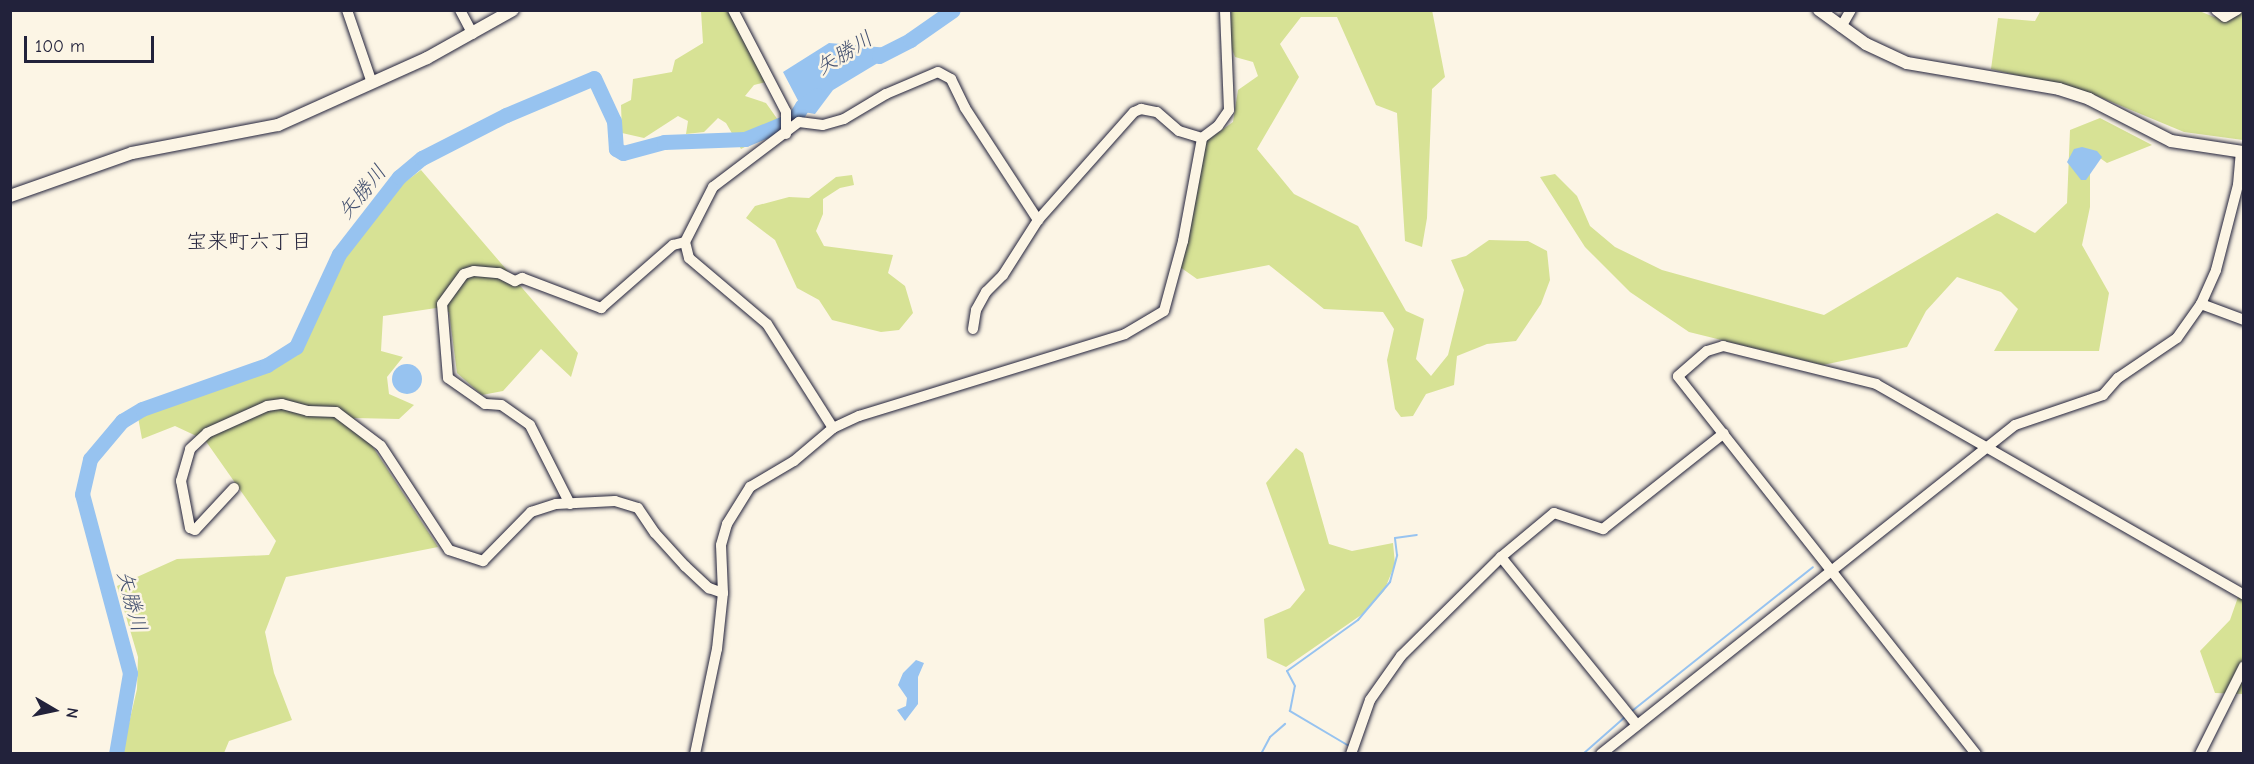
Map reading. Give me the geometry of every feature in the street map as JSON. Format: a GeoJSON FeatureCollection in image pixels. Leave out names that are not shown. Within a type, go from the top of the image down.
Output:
{"type":"FeatureCollection","features":[{"type":"Feature","properties":{"kind":"street"},"geometry":{"type":"LineString","coordinates":[[347,10],[372,83]]}},
{"type":"Feature","properties":{"kind":"street"},"geometry":{"type":"LineString","coordinates":[[460,10],[473,34]]}},
{"type":"Feature","properties":{"kind":"street"},"geometry":{"type":"LineString","coordinates":[[10,196],[132,153],[278,125],[473,34],[513,10]]}},
{"type":"Feature","properties":{"kind":"street"},"geometry":{"type":"LineString","coordinates":[[733,10],[786,112],[786,134]]}},
{"type":"Feature","properties":{"kind":"street"},"geometry":{"type":"LineString","coordinates":[[695,753],[717,649],[723,593],[721,545],[737,506],[750,487],[794,461],[833,428],[874,410],[1125,334],[1164,311],[1183,241],[1202,138],[1218,126],[1229,110],[1226,10]]}},
{"type":"Feature","properties":{"kind":"street"},"geometry":{"type":"LineString","coordinates":[[1601,753],[2024,420],[2103,395],[2118,378],[2177,338],[2202,304],[2216,270],[2238,185],[2242,152],[2171,141],[2089,99],[2059,89],[1907,63],[1866,44],[1819,10]]}},
{"type":"Feature","properties":{"kind":"street"},"geometry":{"type":"LineString","coordinates":[[1841,27],[1851,10]]}},
{"type":"Feature","properties":{"kind":"street"},"geometry":{"type":"LineString","coordinates":[[2217,10],[2225,17],[2237,10]]}},
{"type":"Feature","properties":{"kind":"street"},"geometry":{"type":"LineString","coordinates":[[833,428],[767,324],[689,258],[685,242],[713,187],[799,122],[823,125],[844,119],[913,82],[931,74],[945,74],[1038,220]]}},
{"type":"Feature","properties":{"kind":"street"},"geometry":{"type":"LineString","coordinates":[[972,329],[976,310],[986,291],[1003,275],[1038,220],[1134,112],[1141,109],[1157,112],[1179,131],[1202,138]]}},
{"type":"Feature","properties":{"kind":"street"},"geometry":{"type":"LineString","coordinates":[[570,504],[530,425],[501,405],[485,404],[448,378],[449,350],[442,304],[460,278],[474,272],[499,273],[515,281],[522,278],[601,308],[673,245],[685,242]]}},
{"type":"Feature","properties":{"kind":"street"},"geometry":{"type":"LineString","coordinates":[[2202,304],[2244,320]]}},
{"type":"Feature","properties":{"kind":"street"},"geometry":{"type":"LineString","coordinates":[[1976,753],[1678,376],[1707,351],[1724,346],[1876,384],[2244,595]]}},
{"type":"Feature","properties":{"kind":"street"},"geometry":{"type":"LineString","coordinates":[[234,489],[195,530],[190,528],[182,481],[190,449],[207,433],[234,418],[282,404],[308,411],[341,414],[381,446],[449,550],[467,557],[488,559],[531,512],[570,504],[615,501],[638,508],[655,533],[686,566],[709,588],[723,593]]}},
{"type":"Feature","properties":{"kind":"street"},"geometry":{"type":"LineString","coordinates":[[1352,753],[1370,700],[1401,656],[1501,557],[1554,513],[1603,529],[1724,433]]}},
{"type":"Feature","properties":{"kind":"street"},"geometry":{"type":"LineString","coordinates":[[1501,557],[1637,725]]}},
{"type":"Feature","properties":{"kind":"street"},"geometry":{"type":"LineString","coordinates":[[2200,753],[2244,666]]}},
{"type":"Feature","properties":{"kind":"green space"},"geometry":{"type":"Polygon","coordinates":[[[1432,10],[1445,77],[1432,89],[1427,218],[1422,247],[1405,241],[1397,113],[1376,105],[1337,17],[1301,17],[1280,44],[1299,77],[1257,149],[1294,194],[1358,226],[1406,311],[1424,319],[1416,359],[1431,376],[1448,355],[1464,290],[1451,260],[1466,256],[1489,240],[1528,241],[1547,251],[1550,280],[1541,304],[1516,341],[1487,344],[1457,356],[1454,385],[1426,394],[1413,416],[1401,417],[1395,409],[1387,360],[1394,329],[1383,312],[1324,309],[1269,265],[1197,279],[1180,267],[1205,142],[1233,122],[1238,90],[1258,76],[1253,62],[1235,57],[1230,44],[1231,11],[1432,10]]]}},
{"type":"Feature","properties":{"kind":"green space"},"geometry":{"type":"Polygon","coordinates":[[[2041,10],[2197,10],[2214,17],[2224,11],[2243,11],[2243,140],[2184,132],[2090,93],[1991,69],[1998,18],[2035,21],[2041,10]]]}},
{"type":"Feature","properties":{"kind":"green space"},"geometry":{"type":"Polygon","coordinates":[[[701,11],[728,11],[766,82],[754,85],[745,96],[766,103],[783,127],[741,149],[726,123],[718,118],[704,132],[686,134],[688,121],[678,116],[644,138],[622,133],[621,105],[631,100],[633,79],[672,72],[675,60],[703,43],[701,11]]]}},
{"type":"Feature","properties":{"kind":"green space"},"geometry":{"type":"Polygon","coordinates":[[[2100,118],[2152,145],[2107,163],[2090,151],[2090,207],[2082,245],[2109,293],[2099,351],[1994,351],[2018,309],[2001,292],[1957,277],[1926,311],[1907,347],[1823,365],[1689,332],[1630,292],[1585,247],[1540,177],[1555,174],[1577,196],[1590,226],[1615,247],[1662,270],[1824,315],[1997,213],[2035,233],[2067,203],[2070,130],[2100,118]]]}},
{"type":"Feature","properties":{"kind":"green space"},"geometry":{"type":"Polygon","coordinates":[[[421,170],[578,353],[571,377],[541,349],[503,391],[482,395],[457,373],[449,312],[436,308],[383,316],[381,351],[403,357],[387,377],[389,394],[414,405],[399,419],[354,418],[438,547],[286,577],[265,632],[274,673],[292,720],[229,741],[224,753],[122,753],[137,689],[138,657],[117,586],[177,559],[269,555],[276,541],[205,440],[175,426],[142,439],[138,417],[303,348],[344,255],[397,188],[421,170]]]}},
{"type":"Feature","properties":{"kind":"green space"},"geometry":{"type":"Polygon","coordinates":[[[852,175],[854,185],[840,188],[823,199],[823,214],[816,231],[824,246],[893,255],[888,273],[905,286],[913,313],[899,330],[881,332],[832,320],[819,300],[797,288],[775,240],[746,218],[755,206],[789,197],[809,198],[836,177],[852,175]]]}},
{"type":"Feature","properties":{"kind":"green space"},"geometry":{"type":"Polygon","coordinates":[[[1296,448],[1303,453],[1329,544],[1352,551],[1393,543],[1395,564],[1384,591],[1364,613],[1286,667],[1267,658],[1264,619],[1290,608],[1305,590],[1266,483],[1296,448]]]}},
{"type":"Feature","properties":{"kind":"green space"},"geometry":{"type":"Polygon","coordinates":[[[2243,583],[2243,694],[2215,693],[2200,651],[2230,620],[2243,583]]]}},
{"type":"Feature","properties":{"kind":"water"},"geometry":{"type":"Polygon","coordinates":[[[829,43],[901,49],[833,90],[815,114],[804,112],[783,72],[829,43]]]}},
{"type":"Feature","properties":{"kind":"water"},"geometry":{"type":"Polygon","coordinates":[[[2082,147],[2097,151],[2102,157],[2086,180],[2081,180],[2067,162],[2074,149],[2082,147]]]}},
{"type":"Feature","properties":{"kind":"water"},"geometry":{"type":"Polygon","coordinates":[[[407,364],[418,368],[422,379],[418,390],[407,394],[396,390],[392,379],[396,368],[407,364]]]}},
{"type":"Feature","properties":{"kind":"water"},"geometry":{"type":"Polygon","coordinates":[[[916,660],[924,663],[918,677],[918,704],[905,721],[897,710],[906,706],[907,698],[898,685],[903,673],[916,660]]]}},
{"type":"Feature","properties":{"kind":"waterway","name":"矢勝川"},"geometry":{"type":"LineString","coordinates":[[879,56],[910,40],[953,10]]}},
{"type":"Feature","properties":{"kind":"waterway","name":"矢勝川"},"geometry":{"type":"LineString","coordinates":[[116,754],[130,673],[82,494],[90,459],[122,421],[142,409],[267,365],[296,347],[339,254],[399,177],[422,158],[506,115],[594,78],[614,121],[616,149],[623,153],[664,142],[745,139],[794,119],[802,106],[818,95]]}},
{"type":"Feature","properties":{"kind":"waterway"},"geometry":{"type":"LineString","coordinates":[[1349,746],[1290,711],[1295,686],[1287,671],[1358,620],[1390,582],[1397,555],[1395,538],[1417,535]]}},
{"type":"Feature","properties":{"kind":"waterway"},"geometry":{"type":"LineString","coordinates":[[1632,711],[1813,567]]}},
{"type":"Feature","properties":{"kind":"waterway"},"geometry":{"type":"LineString","coordinates":[[1583,754],[1625,717]]}},
{"type":"Feature","properties":{"kind":"waterway"},"geometry":{"type":"LineString","coordinates":[[1261,754],[1270,737],[1285,724]]}},
{"type":"Feature","properties":{"kind":"district","name":"宝来町六丁目"},"geometry":{"type":"Point","coordinates":[249,241]}}]}
